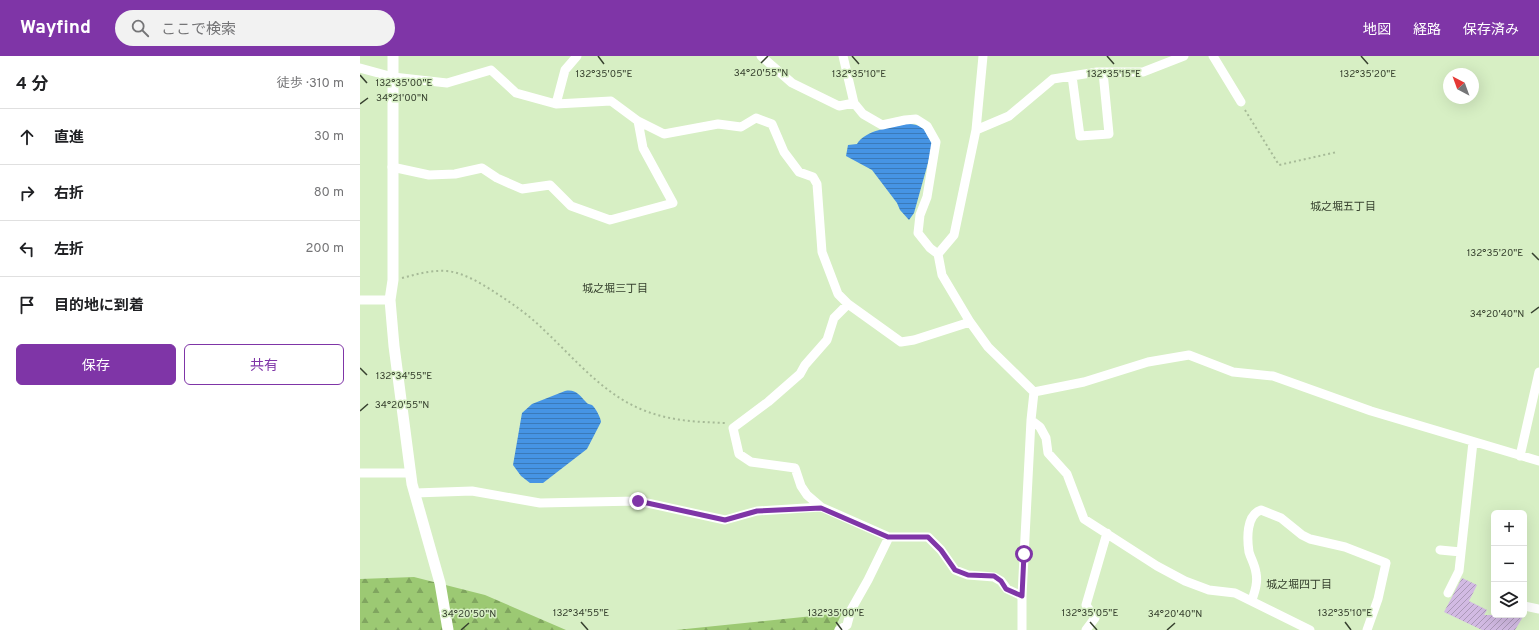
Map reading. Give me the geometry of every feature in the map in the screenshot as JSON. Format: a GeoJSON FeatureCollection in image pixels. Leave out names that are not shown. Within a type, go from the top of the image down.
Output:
{"type":"FeatureCollection","features":[{"type":"Feature","properties":{"kind":"street"},"geometry":{"type":"LineString","coordinates":[[392,56],[393,280],[390,300],[394,346],[411,473],[415,493],[440,583],[448,630]]}},
{"type":"Feature","properties":{"kind":"street"},"geometry":{"type":"LineString","coordinates":[[556,104],[565,70],[577,56]]}},
{"type":"Feature","properties":{"kind":"street"},"geometry":{"type":"LineString","coordinates":[[761,56],[792,83],[839,106],[854,103]]}},
{"type":"Feature","properties":{"kind":"street"},"geometry":{"type":"LineString","coordinates":[[843,56],[854,103],[862,114],[882,126],[916,119],[927,126],[930,131],[936,142],[927,197],[920,215],[918,233],[930,248],[938,254],[942,275],[970,322],[988,347],[1034,392]]}},
{"type":"Feature","properties":{"kind":"street"},"geometry":{"type":"LineString","coordinates":[[938,254],[954,234],[976,130],[983,56]]}},
{"type":"Feature","properties":{"kind":"street"},"geometry":{"type":"LineString","coordinates":[[976,130],[1009,116],[1053,79],[1104,72],[1143,72],[1184,56]]}},
{"type":"Feature","properties":{"kind":"street"},"geometry":{"type":"LineString","coordinates":[[1213,56],[1241,102]]}},
{"type":"Feature","properties":{"kind":"street"},"geometry":{"type":"LineString","coordinates":[[360,68],[393,77],[447,83],[492,70],[516,93],[556,104],[611,101],[638,121],[664,134],[718,124],[741,127],[756,118],[772,124],[784,152],[799,172],[813,177],[817,184],[822,252],[838,294],[848,304],[901,342],[914,340],[970,322]]}},
{"type":"Feature","properties":{"kind":"street"},"geometry":{"type":"LineString","coordinates":[[1072,76],[1080,136],[1110,134],[1104,72]]}},
{"type":"Feature","properties":{"kind":"street"},"geometry":{"type":"LineString","coordinates":[[392,167],[429,176],[455,174],[482,168],[497,178],[522,189],[550,185],[571,206],[610,220],[673,203],[643,148],[638,121]]}},
{"type":"Feature","properties":{"kind":"street"},"geometry":{"type":"LineString","coordinates":[[360,300],[390,300]]}},
{"type":"Feature","properties":{"kind":"street"},"geometry":{"type":"LineString","coordinates":[[848,304],[834,318],[826,340],[805,365],[800,374],[768,402],[733,428],[737,449],[742,457],[751,462],[795,468],[801,486],[807,495],[821,508],[888,537],[928,537],[941,550],[955,570],[968,575],[994,576],[1001,581],[1006,589],[1022,596]]}},
{"type":"Feature","properties":{"kind":"street"},"geometry":{"type":"LineString","coordinates":[[1034,392],[1084,382],[1148,362],[1189,356],[1232,372],[1273,376],[1371,411],[1539,461]]}},
{"type":"Feature","properties":{"kind":"street"},"geometry":{"type":"LineString","coordinates":[[1520,456],[1537,394],[1539,372]]}},
{"type":"Feature","properties":{"kind":"street"},"geometry":{"type":"LineString","coordinates":[[1022,630],[1022,596],[1031,420],[1034,392]]}},
{"type":"Feature","properties":{"kind":"street"},"geometry":{"type":"LineString","coordinates":[[1031,420],[1040,427],[1046,438],[1048,453],[1067,474],[1084,519],[1157,566],[1185,581],[1209,590],[1235,593],[1252,600],[1310,630]]}},
{"type":"Feature","properties":{"kind":"street"},"geometry":{"type":"LineString","coordinates":[[1448,592],[1459,571],[1473,442]]}},
{"type":"Feature","properties":{"kind":"street"},"geometry":{"type":"LineString","coordinates":[[360,473],[411,473]]}},
{"type":"Feature","properties":{"kind":"street"},"geometry":{"type":"LineString","coordinates":[[415,493],[472,491],[540,502],[638,501],[725,520],[757,511],[821,508]]}},
{"type":"Feature","properties":{"kind":"street"},"geometry":{"type":"LineString","coordinates":[[1252,600],[1256,589],[1256,573],[1250,553],[1248,532],[1251,517],[1256,512],[1261,510],[1281,518],[1302,535],[1310,539],[1345,547],[1386,562],[1378,599],[1366,630]]}},
{"type":"Feature","properties":{"kind":"street"},"geometry":{"type":"LineString","coordinates":[[1086,630],[1095,618],[1086,604],[1107,533]]}},
{"type":"Feature","properties":{"kind":"street"},"geometry":{"type":"LineString","coordinates":[[839,630],[847,625],[851,610],[868,580],[888,537]]}},
{"type":"Feature","properties":{"kind":"street"},"geometry":{"type":"LineString","coordinates":[[1440,550],[1462,552]]}},
{"type":"Feature","properties":{"kind":"street"},"geometry":{"type":"LineString","coordinates":[[1527,607],[1539,609]]}},
{"type":"Feature","properties":{"kind":"path"},"geometry":{"type":"LineString","coordinates":[[1241,102],[1279,165],[1337,152]]}},
{"type":"Feature","properties":{"kind":"path"},"geometry":{"type":"LineString","coordinates":[[393,280],[431,271],[448,271],[481,283],[520,309],[596,380],[627,402],[643,410],[676,420],[726,424],[733,428]]}},
{"type":"Feature","properties":{"kind":"green space"},"geometry":{"type":"Polygon","coordinates":[[[414,577],[485,595],[566,630],[360,630],[360,579],[414,577]]]}},
{"type":"Feature","properties":{"kind":"green space"},"geometry":{"type":"Polygon","coordinates":[[[842,613],[834,630],[676,630],[842,613]]]}},
{"type":"Feature","properties":{"kind":"water"},"geometry":{"type":"Polygon","coordinates":[[[906,124],[917,125],[924,129],[933,145],[914,213],[909,220],[900,210],[897,203],[872,170],[846,156],[848,145],[857,144],[866,135],[886,128],[906,124]]]}},
{"type":"Feature","properties":{"kind":"water"},"geometry":{"type":"Polygon","coordinates":[[[565,391],[575,392],[587,403],[592,405],[598,413],[601,422],[587,449],[543,483],[530,483],[521,476],[513,465],[522,413],[532,404],[565,391]]]}},
{"type":"Feature","properties":{"kind":"building"},"geometry":{"type":"Polygon","coordinates":[[[1462,578],[1477,585],[1469,601],[1487,610],[1484,615],[1491,615],[1491,618],[1522,618],[1515,630],[1482,630],[1444,612],[1462,578]]]}},
{"type":"Feature","properties":{"kind":"district","name":"城之堀五丁目"},"geometry":{"type":"Point","coordinates":[1343,207]}},
{"type":"Feature","properties":{"kind":"district","name":"城之堀三丁目"},"geometry":{"type":"Point","coordinates":[615,289]}},
{"type":"Feature","properties":{"kind":"district","name":"城之堀四丁目"},"geometry":{"type":"Point","coordinates":[1299,585]}},
{"type":"Feature","properties":{"kind":"route"},"geometry":{"type":"LineString","coordinates":[[638,501],[725,520],[757,511],[821,508],[871,528],[888,537],[928,537],[941,550],[955,570],[962,574],[968,575],[994,576],[1001,581],[1006,589],[1022,596],[1024,554]]}}]}
